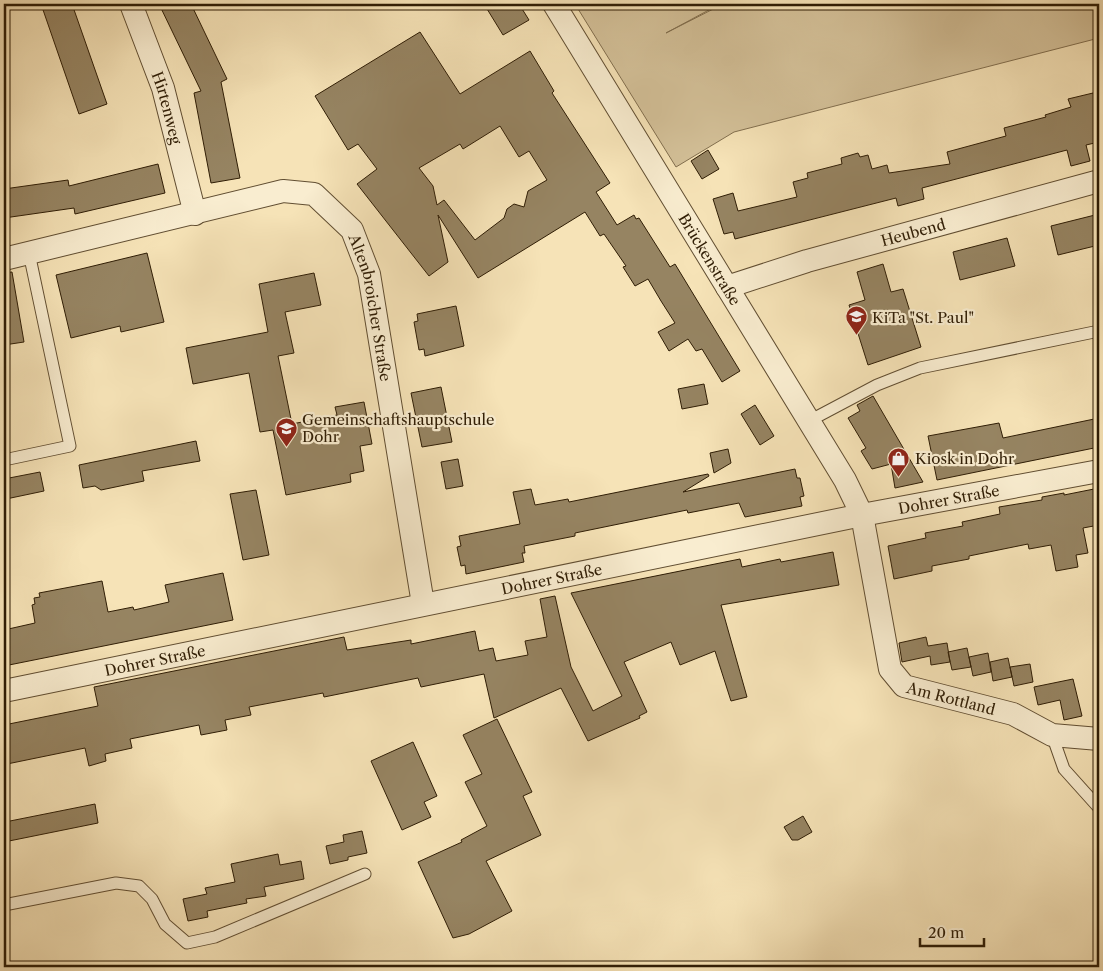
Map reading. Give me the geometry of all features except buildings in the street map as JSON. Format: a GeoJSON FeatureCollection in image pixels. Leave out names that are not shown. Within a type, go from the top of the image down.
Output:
{"type":"FeatureCollection","features":[{"type":"Feature","properties":{"kind":"street","name":"Hirtenweg"},"geometry":{"type":"LineString","coordinates":[[131,4],[163,88],[196,214]]}},
{"type":"Feature","properties":{"kind":"street","name":"Brückenstraße"},"geometry":{"type":"LineString","coordinates":[[554,4],[845,480],[862,515]]}},
{"type":"Feature","properties":{"kind":"street","name":"Heubend"},"geometry":{"type":"LineString","coordinates":[[726,287],[807,261],[1099,181]]}},
{"type":"Feature","properties":{"kind":"street","name":"Altenbroicher Straße"},"geometry":{"type":"LineString","coordinates":[[4,259],[196,214],[283,191],[314,194],[352,230],[369,274],[423,604]]}},
{"type":"Feature","properties":{"kind":"street","name":"Dohrer Straße"},"geometry":{"type":"LineString","coordinates":[[4,691],[862,515],[1099,471]]}},
{"type":"Feature","properties":{"kind":"street","name":"Am Rottland"},"geometry":{"type":"LineString","coordinates":[[862,515],[890,669],[904,686],[1012,714],[1052,735],[1099,739]]}},
{"type":"Feature","properties":{"kind":"lane"},"geometry":{"type":"LineString","coordinates":[[4,460],[70,446],[29,253]]}},
{"type":"Feature","properties":{"kind":"lane"},"geometry":{"type":"LineString","coordinates":[[809,421],[878,386],[920,368],[1099,330]]}},
{"type":"Feature","properties":{"kind":"lane"},"geometry":{"type":"LineString","coordinates":[[1052,735],[1064,769],[1099,808]]}},
{"type":"Feature","properties":{"kind":"lane"},"geometry":{"type":"LineString","coordinates":[[4,906],[116,883],[139,886],[152,899],[165,924],[187,943],[215,937],[365,874]]}},
{"type":"Feature","properties":{"kind":"shaded area"},"geometry":{"type":"Polygon","coordinates":[[[575,4],[720,4],[666,33],[723,4],[1099,4],[1099,38],[734,132],[676,167],[575,4]]]}},
{"type":"Feature","properties":{"kind":"place","name":"KiTa \"St. Paul\""},"geometry":{"type":"Point","coordinates":[856,336]}},
{"type":"Feature","properties":{"kind":"place","name":"Gemeinschaftshauptschule Dohr"},"geometry":{"type":"Point","coordinates":[286,447]}},
{"type":"Feature","properties":{"kind":"place","name":"Kiosk in Dohr"},"geometry":{"type":"Point","coordinates":[899,477]}}]}
